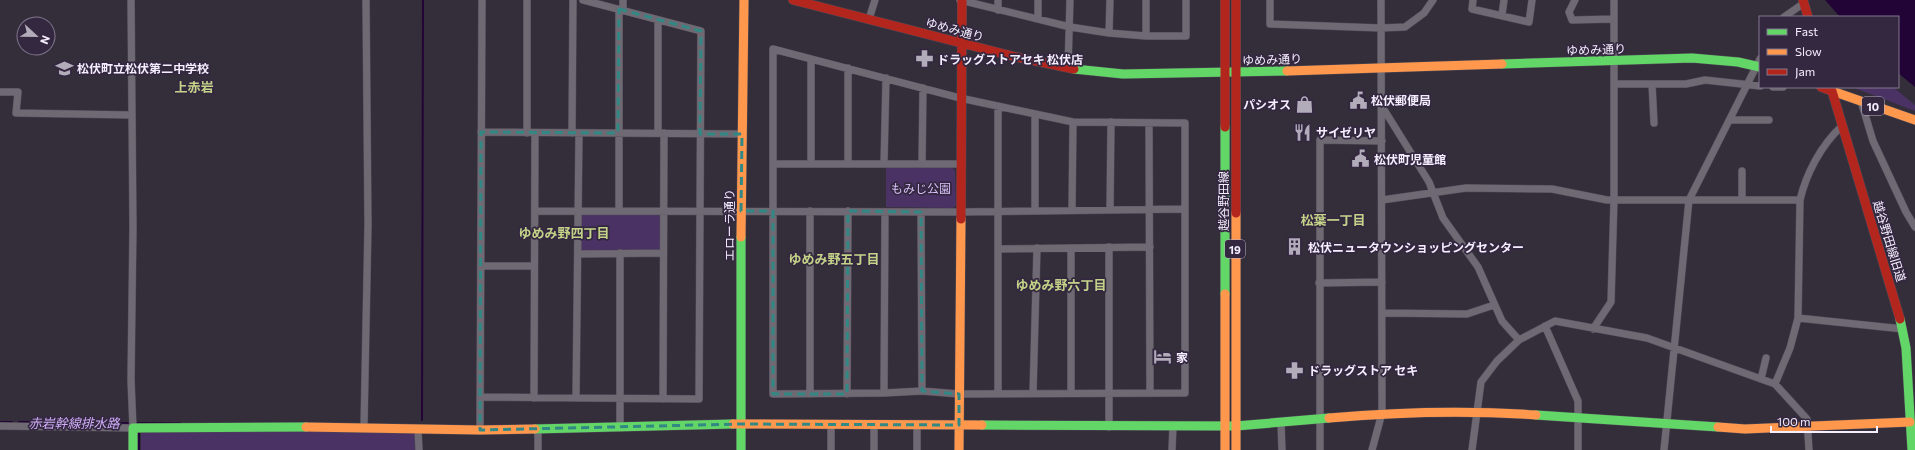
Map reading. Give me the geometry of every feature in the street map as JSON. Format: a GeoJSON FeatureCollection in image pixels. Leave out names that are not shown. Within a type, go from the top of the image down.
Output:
{"type":"FeatureCollection","features":[{"type":"Feature","properties":{"kind":"street"},"geometry":{"type":"LineString","coordinates":[[132,0],[131,380],[133,450]]}},
{"type":"Feature","properties":{"kind":"street"},"geometry":{"type":"LineString","coordinates":[[364,425],[368,225],[366,0]]}},
{"type":"Feature","properties":{"kind":"street"},"geometry":{"type":"LineString","coordinates":[[480,430],[482,0]]}},
{"type":"Feature","properties":{"kind":"street"},"geometry":{"type":"LineString","coordinates":[[527,0],[527,133]]}},
{"type":"Feature","properties":{"kind":"street"},"geometry":{"type":"LineString","coordinates":[[573,0],[578,211],[576,398]]}},
{"type":"Feature","properties":{"kind":"street"},"geometry":{"type":"LineString","coordinates":[[480,397],[699,399],[701,31],[584,0]]}},
{"type":"Feature","properties":{"kind":"street"},"geometry":{"type":"LineString","coordinates":[[619,211],[618,133],[621,10],[623,0]]}},
{"type":"Feature","properties":{"kind":"street","name":"エローラ通り"},"geometry":{"type":"LineString","coordinates":[[741,450],[741,211],[744,0]]}},
{"type":"Feature","properties":{"kind":"street","name":"ゆめみ通り"},"geometry":{"type":"LineString","coordinates":[[793,0],[1016,57],[1068,68],[1123,74],[1225,73],[1692,58],[1759,64]]}},
{"type":"Feature","properties":{"kind":"street"},"geometry":{"type":"LineString","coordinates":[[869,19],[875,0]]}},
{"type":"Feature","properties":{"kind":"street"},"geometry":{"type":"LineString","coordinates":[[959,450],[961,0],[1070,27],[1109,33],[1146,36],[1186,36],[1186,0]]}},
{"type":"Feature","properties":{"kind":"street"},"geometry":{"type":"LineString","coordinates":[[998,0],[998,10]]}},
{"type":"Feature","properties":{"kind":"street"},"geometry":{"type":"LineString","coordinates":[[1038,0],[1038,19]]}},
{"type":"Feature","properties":{"kind":"street"},"geometry":{"type":"LineString","coordinates":[[1068,68],[1070,0]]}},
{"type":"Feature","properties":{"kind":"street"},"geometry":{"type":"LineString","coordinates":[[1109,33],[1110,0]]}},
{"type":"Feature","properties":{"kind":"street"},"geometry":{"type":"LineString","coordinates":[[1146,0],[1146,36]]}},
{"type":"Feature","properties":{"kind":"street","name":"越谷野田線"},"geometry":{"type":"LineString","coordinates":[[1225,0],[1225,450]]}},
{"type":"Feature","properties":{"kind":"street","name":"越谷野田線"},"geometry":{"type":"LineString","coordinates":[[1236,0],[1236,450]]}},
{"type":"Feature","properties":{"kind":"street"},"geometry":{"type":"LineString","coordinates":[[1270,0],[1270,24],[1381,28],[1405,27],[1424,14],[1433,0]]}},
{"type":"Feature","properties":{"kind":"street"},"geometry":{"type":"LineString","coordinates":[[1372,450],[1382,413],[1381,0]]}},
{"type":"Feature","properties":{"kind":"street"},"geometry":{"type":"LineString","coordinates":[[1473,0],[1472,9],[1529,22],[1532,0]]}},
{"type":"Feature","properties":{"kind":"street"},"geometry":{"type":"LineString","coordinates":[[1502,15],[1504,0]]}},
{"type":"Feature","properties":{"kind":"street"},"geometry":{"type":"LineString","coordinates":[[1575,0],[1570,12],[1572,20],[1614,19]]}},
{"type":"Feature","properties":{"kind":"street"},"geometry":{"type":"LineString","coordinates":[[1593,329],[1611,302],[1614,200],[1614,0]]}},
{"type":"Feature","properties":{"kind":"street"},"geometry":{"type":"LineString","coordinates":[[1785,16],[1803,1],[1808,16]]}},
{"type":"Feature","properties":{"kind":"street"},"geometry":{"type":"LineString","coordinates":[[658,20],[663,211],[663,399]]}},
{"type":"Feature","properties":{"kind":"street"},"geometry":{"type":"LineString","coordinates":[[773,49],[960,98],[1073,122],[1185,123],[1185,393],[959,394],[922,392],[884,394],[773,394],[773,49]]}},
{"type":"Feature","properties":{"kind":"street"},"geometry":{"type":"LineString","coordinates":[[811,59],[811,164]]}},
{"type":"Feature","properties":{"kind":"street"},"geometry":{"type":"LineString","coordinates":[[1664,450],[1689,200],[1759,64]]}},
{"type":"Feature","properties":{"kind":"street"},"geometry":{"type":"LineString","coordinates":[[848,68],[848,164]]}},
{"type":"Feature","properties":{"kind":"street"},"geometry":{"type":"LineString","coordinates":[[884,164],[886,78]]}},
{"type":"Feature","properties":{"kind":"street"},"geometry":{"type":"LineString","coordinates":[[1614,84],[1686,84],[1705,80],[1759,86]]}},
{"type":"Feature","properties":{"kind":"street"},"geometry":{"type":"LineString","coordinates":[[1652,84],[1654,123]]}},
{"type":"Feature","properties":{"kind":"street"},"geometry":{"type":"LineString","coordinates":[[922,164],[923,88]]}},
{"type":"Feature","properties":{"kind":"street","name":"10"},"geometry":{"type":"LineString","coordinates":[[1831,89],[1860,101],[1915,120]]}},
{"type":"Feature","properties":{"kind":"street","name":"越谷野田線旧道"},"geometry":{"type":"LineString","coordinates":[[1831,89],[1872,220],[1903,329],[1906,348],[1912,450]]}},
{"type":"Feature","properties":{"kind":"street"},"geometry":{"type":"LineString","coordinates":[[0,92],[18,92],[16,113],[132,115]]}},
{"type":"Feature","properties":{"kind":"street"},"geometry":{"type":"LineString","coordinates":[[1860,101],[1873,140],[1906,212],[1915,227]]}},
{"type":"Feature","properties":{"kind":"street"},"geometry":{"type":"LineString","coordinates":[[998,106],[998,393]]}},
{"type":"Feature","properties":{"kind":"street"},"geometry":{"type":"LineString","coordinates":[[1382,108],[1429,182],[1444,218],[1478,267],[1494,306],[1502,321],[1519,340]]}},
{"type":"Feature","properties":{"kind":"street"},"geometry":{"type":"LineString","coordinates":[[1035,114],[1036,211]]}},
{"type":"Feature","properties":{"kind":"street"},"geometry":{"type":"LineString","coordinates":[[1730,120],[1769,120]]}},
{"type":"Feature","properties":{"kind":"street"},"geometry":{"type":"LineString","coordinates":[[1072,210],[1073,122]]}},
{"type":"Feature","properties":{"kind":"street"},"geometry":{"type":"LineString","coordinates":[[1110,210],[1111,122]]}},
{"type":"Feature","properties":{"kind":"street"},"geometry":{"type":"LineString","coordinates":[[1150,123],[1150,393]]}},
{"type":"Feature","properties":{"kind":"street"},"geometry":{"type":"LineString","coordinates":[[1775,384],[1790,348],[1798,318],[1800,200],[1804,184],[1810,171],[1834,133],[1842,126]]}},
{"type":"Feature","properties":{"kind":"street"},"geometry":{"type":"LineString","coordinates":[[481,132],[742,134]]}},
{"type":"Feature","properties":{"kind":"street"},"geometry":{"type":"LineString","coordinates":[[534,398],[535,133]]}},
{"type":"Feature","properties":{"kind":"street"},"geometry":{"type":"LineString","coordinates":[[1320,450],[1320,140],[1382,141]]}},
{"type":"Feature","properties":{"kind":"street"},"geometry":{"type":"LineString","coordinates":[[773,164],[960,164]]}},
{"type":"Feature","properties":{"kind":"street"},"geometry":{"type":"LineString","coordinates":[[1742,171],[1742,200]]}},
{"type":"Feature","properties":{"kind":"street"},"geometry":{"type":"LineString","coordinates":[[1382,200],[1466,188],[1552,189],[1614,200],[1800,200]]}},
{"type":"Feature","properties":{"kind":"street"},"geometry":{"type":"LineString","coordinates":[[535,211],[960,212],[1185,209]]}},
{"type":"Feature","properties":{"kind":"street"},"geometry":{"type":"LineString","coordinates":[[810,211],[810,394]]}},
{"type":"Feature","properties":{"kind":"street"},"geometry":{"type":"LineString","coordinates":[[847,394],[848,211]]}},
{"type":"Feature","properties":{"kind":"street"},"geometry":{"type":"LineString","coordinates":[[884,394],[885,212]]}},
{"type":"Feature","properties":{"kind":"street"},"geometry":{"type":"LineString","coordinates":[[921,212],[922,392]]}},
{"type":"Feature","properties":{"kind":"street"},"geometry":{"type":"LineString","coordinates":[[998,248],[1150,246]]}},
{"type":"Feature","properties":{"kind":"street"},"geometry":{"type":"LineString","coordinates":[[1109,247],[1109,427]]}},
{"type":"Feature","properties":{"kind":"street"},"geometry":{"type":"LineString","coordinates":[[1033,393],[1037,248]]}},
{"type":"Feature","properties":{"kind":"street"},"geometry":{"type":"LineString","coordinates":[[1071,248],[1071,393]]}},
{"type":"Feature","properties":{"kind":"street"},"geometry":{"type":"LineString","coordinates":[[620,253],[620,427]]}},
{"type":"Feature","properties":{"kind":"street"},"geometry":{"type":"LineString","coordinates":[[578,254],[663,253]]}},
{"type":"Feature","properties":{"kind":"street"},"geometry":{"type":"LineString","coordinates":[[481,266],[534,266]]}},
{"type":"Feature","properties":{"kind":"street"},"geometry":{"type":"LineString","coordinates":[[1319,283],[1382,282]]}},
{"type":"Feature","properties":{"kind":"street"},"geometry":{"type":"LineString","coordinates":[[1382,313],[1467,314],[1494,306]]}},
{"type":"Feature","properties":{"kind":"street"},"geometry":{"type":"LineString","coordinates":[[1798,318],[1903,329]]}},
{"type":"Feature","properties":{"kind":"street"},"geometry":{"type":"LineString","coordinates":[[1472,450],[1481,382],[1497,361],[1519,340],[1555,321],[1647,338],[1775,384],[1807,419],[1808,450]]}},
{"type":"Feature","properties":{"kind":"street"},"geometry":{"type":"LineString","coordinates":[[1545,326],[1578,401],[1578,450]]}},
{"type":"Feature","properties":{"kind":"street"},"geometry":{"type":"LineString","coordinates":[[1761,379],[1766,358]]}},
{"type":"Feature","properties":{"kind":"street"},"geometry":{"type":"LineString","coordinates":[[0,426],[133,428],[364,425],[418,430],[538,429],[741,424],[1109,427],[1236,426],[1382,413],[1477,413],[1578,417],[1745,429],[1910,422]]}},
{"type":"Feature","properties":{"kind":"street"},"geometry":{"type":"LineString","coordinates":[[1281,422],[1282,450]]}},
{"type":"Feature","properties":{"kind":"street"},"geometry":{"type":"LineString","coordinates":[[831,425],[831,450]]}},
{"type":"Feature","properties":{"kind":"street"},"geometry":{"type":"LineString","coordinates":[[874,426],[874,450]]}},
{"type":"Feature","properties":{"kind":"street"},"geometry":{"type":"LineString","coordinates":[[917,426],[917,450]]}},
{"type":"Feature","properties":{"kind":"street"},"geometry":{"type":"LineString","coordinates":[[1172,450],[1173,426]]}},
{"type":"Feature","properties":{"kind":"street"},"geometry":{"type":"LineString","coordinates":[[538,429],[538,450]]}},
{"type":"Feature","properties":{"kind":"street"},"geometry":{"type":"LineString","coordinates":[[418,430],[418,450]]}},
{"type":"Feature","properties":{"kind":"highlighted area"},"geometry":{"type":"Polygon","coordinates":[[[619,9],[701,31],[700,134],[742,134],[741,211],[773,211],[773,394],[847,394],[848,211],[921,212],[922,391],[959,394],[959,425],[741,424],[480,430],[481,132],[618,133],[619,9]]]}},
{"type":"Feature","properties":{"kind":"green space"},"geometry":{"type":"Polygon","coordinates":[[[1855,88],[1894,88],[1915,105],[1915,111],[1855,88]]]}},
{"type":"Feature","properties":{"kind":"green space","name":"もみじ公園"},"geometry":{"type":"Polygon","coordinates":[[[886,168],[953,168],[955,171],[956,205],[953,208],[886,207],[886,168]]]}},
{"type":"Feature","properties":{"kind":"green space"},"geometry":{"type":"Polygon","coordinates":[[[660,213],[661,250],[581,251],[581,214],[660,213]]]}},
{"type":"Feature","properties":{"kind":"green space"},"geometry":{"type":"Polygon","coordinates":[[[141,428],[416,431],[417,450],[141,450],[141,428]]]}},
{"type":"Feature","properties":{"kind":"shaded area"},"geometry":{"type":"Polygon","coordinates":[[[1825,0],[1915,0],[1915,87],[1899,74],[1899,16],[1839,16],[1825,0]]]}},
{"type":"Feature","properties":{"kind":"waterway"},"geometry":{"type":"LineString","coordinates":[[422,420],[423,0]]}},
{"type":"Feature","properties":{"kind":"waterway","name":"赤岩幹線排水路"},"geometry":{"type":"LineString","coordinates":[[0,422],[12,422]]}},
{"type":"Feature","properties":{"kind":"waterway","name":"赤岩幹線排水路"},"geometry":{"type":"LineString","coordinates":[[19,422],[128,423]]}},
{"type":"Feature","properties":{"kind":"waterway"},"geometry":{"type":"LineString","coordinates":[[135,423],[180,423]]}},
{"type":"Feature","properties":{"kind":"waterway"},"geometry":{"type":"LineString","coordinates":[[139,432],[139,450]]}},
{"type":"Feature","properties":{"kind":"traffic: fast"},"geometry":{"type":"LineString","coordinates":[[1502,64],[1692,58],[1738,62],[1759,67]]}},
{"type":"Feature","properties":{"kind":"traffic: fast"},"geometry":{"type":"LineString","coordinates":[[1074,69],[1123,74],[1287,71]]}},
{"type":"Feature","properties":{"kind":"traffic: fast"},"geometry":{"type":"LineString","coordinates":[[1225,127],[1225,294]]}},
{"type":"Feature","properties":{"kind":"traffic: fast"},"geometry":{"type":"LineString","coordinates":[[741,237],[741,450]]}},
{"type":"Feature","properties":{"kind":"traffic: fast"},"geometry":{"type":"LineString","coordinates":[[1900,319],[1906,348],[1912,450]]}},
{"type":"Feature","properties":{"kind":"traffic: fast"},"geometry":{"type":"LineString","coordinates":[[1536,415],[1718,427]]}},
{"type":"Feature","properties":{"kind":"traffic: fast"},"geometry":{"type":"LineString","coordinates":[[982,425],[1236,426],[1329,418]]}},
{"type":"Feature","properties":{"kind":"traffic: fast"},"geometry":{"type":"LineString","coordinates":[[535,429],[733,424]]}},
{"type":"Feature","properties":{"kind":"traffic: fast"},"geometry":{"type":"LineString","coordinates":[[133,450],[133,428],[306,427]]}},
{"type":"Feature","properties":{"kind":"traffic: slow"},"geometry":{"type":"LineString","coordinates":[[741,237],[744,0]]}},
{"type":"Feature","properties":{"kind":"traffic: slow"},"geometry":{"type":"LineString","coordinates":[[1287,71],[1502,64]]}},
{"type":"Feature","properties":{"kind":"traffic: slow"},"geometry":{"type":"LineString","coordinates":[[1830,88],[1832,91],[1915,120]]}},
{"type":"Feature","properties":{"kind":"traffic: slow"},"geometry":{"type":"LineString","coordinates":[[1236,213],[1236,450]]}},
{"type":"Feature","properties":{"kind":"traffic: slow"},"geometry":{"type":"LineString","coordinates":[[959,450],[961,219]]}},
{"type":"Feature","properties":{"kind":"traffic: slow"},"geometry":{"type":"LineString","coordinates":[[1225,294],[1225,450]]}},
{"type":"Feature","properties":{"kind":"traffic: slow"},"geometry":{"type":"LineString","coordinates":[[1329,418],[1432,412],[1510,413],[1536,415]]}},
{"type":"Feature","properties":{"kind":"traffic: slow"},"geometry":{"type":"LineString","coordinates":[[1718,427],[1745,429],[1910,422]]}},
{"type":"Feature","properties":{"kind":"traffic: slow"},"geometry":{"type":"LineString","coordinates":[[733,424],[982,425]]}},
{"type":"Feature","properties":{"kind":"traffic: slow"},"geometry":{"type":"LineString","coordinates":[[306,427],[480,430],[535,429]]}},
{"type":"Feature","properties":{"kind":"traffic: jam"},"geometry":{"type":"LineString","coordinates":[[793,0],[1016,57],[1074,69]]}},
{"type":"Feature","properties":{"kind":"traffic: jam"},"geometry":{"type":"LineString","coordinates":[[961,219],[962,0]]}},
{"type":"Feature","properties":{"kind":"traffic: jam"},"geometry":{"type":"LineString","coordinates":[[1225,0],[1225,127]]}},
{"type":"Feature","properties":{"kind":"traffic: jam"},"geometry":{"type":"LineString","coordinates":[[1236,0],[1236,213]]}},
{"type":"Feature","properties":{"kind":"traffic: jam"},"geometry":{"type":"LineString","coordinates":[[1803,0],[1808,16]]}},
{"type":"Feature","properties":{"kind":"traffic: jam"},"geometry":{"type":"LineString","coordinates":[[1824,88],[1832,91],[1900,319]]}},
{"type":"Feature","properties":{"kind":"place","name":"ドラッグストアセキ 松伏店"},"geometry":{"type":"Point","coordinates":[924,59]}},
{"type":"Feature","properties":{"kind":"place","name":"松伏町立松伏第二中学校"},"geometry":{"type":"Point","coordinates":[64,68]}},
{"type":"Feature","properties":{"kind":"place","name":"松伏郵便局"},"geometry":{"type":"Point","coordinates":[1358,100]}},
{"type":"Feature","properties":{"kind":"place","name":"パシオス"},"geometry":{"type":"Point","coordinates":[1304,104]}},
{"type":"Feature","properties":{"kind":"place","name":"サイゼリヤ"},"geometry":{"type":"Point","coordinates":[1303,132]}},
{"type":"Feature","properties":{"kind":"place","name":"松伏町児童館"},"geometry":{"type":"Point","coordinates":[1361,159]}},
{"type":"Feature","properties":{"kind":"place","name":"松伏ニュータウンショッピングセンター"},"geometry":{"type":"Point","coordinates":[1295,247]}},
{"type":"Feature","properties":{"kind":"place","name":"家"},"geometry":{"type":"Point","coordinates":[1163,357]}},
{"type":"Feature","properties":{"kind":"place","name":"ドラッグストア セキ"},"geometry":{"type":"Point","coordinates":[1295,370]}},
{"type":"Feature","properties":{"kind":"district","name":"上赤岩"},"geometry":{"type":"Point","coordinates":[194,87]}},
{"type":"Feature","properties":{"kind":"district","name":"松葉一丁目"},"geometry":{"type":"Point","coordinates":[1333,220]}},
{"type":"Feature","properties":{"kind":"district","name":"ゆめみ野四丁目"},"geometry":{"type":"Point","coordinates":[564,233]}},
{"type":"Feature","properties":{"kind":"district","name":"ゆめみ野五丁目"},"geometry":{"type":"Point","coordinates":[834,259]}},
{"type":"Feature","properties":{"kind":"district","name":"ゆめみ野六丁目"},"geometry":{"type":"Point","coordinates":[1061,285]}}]}
